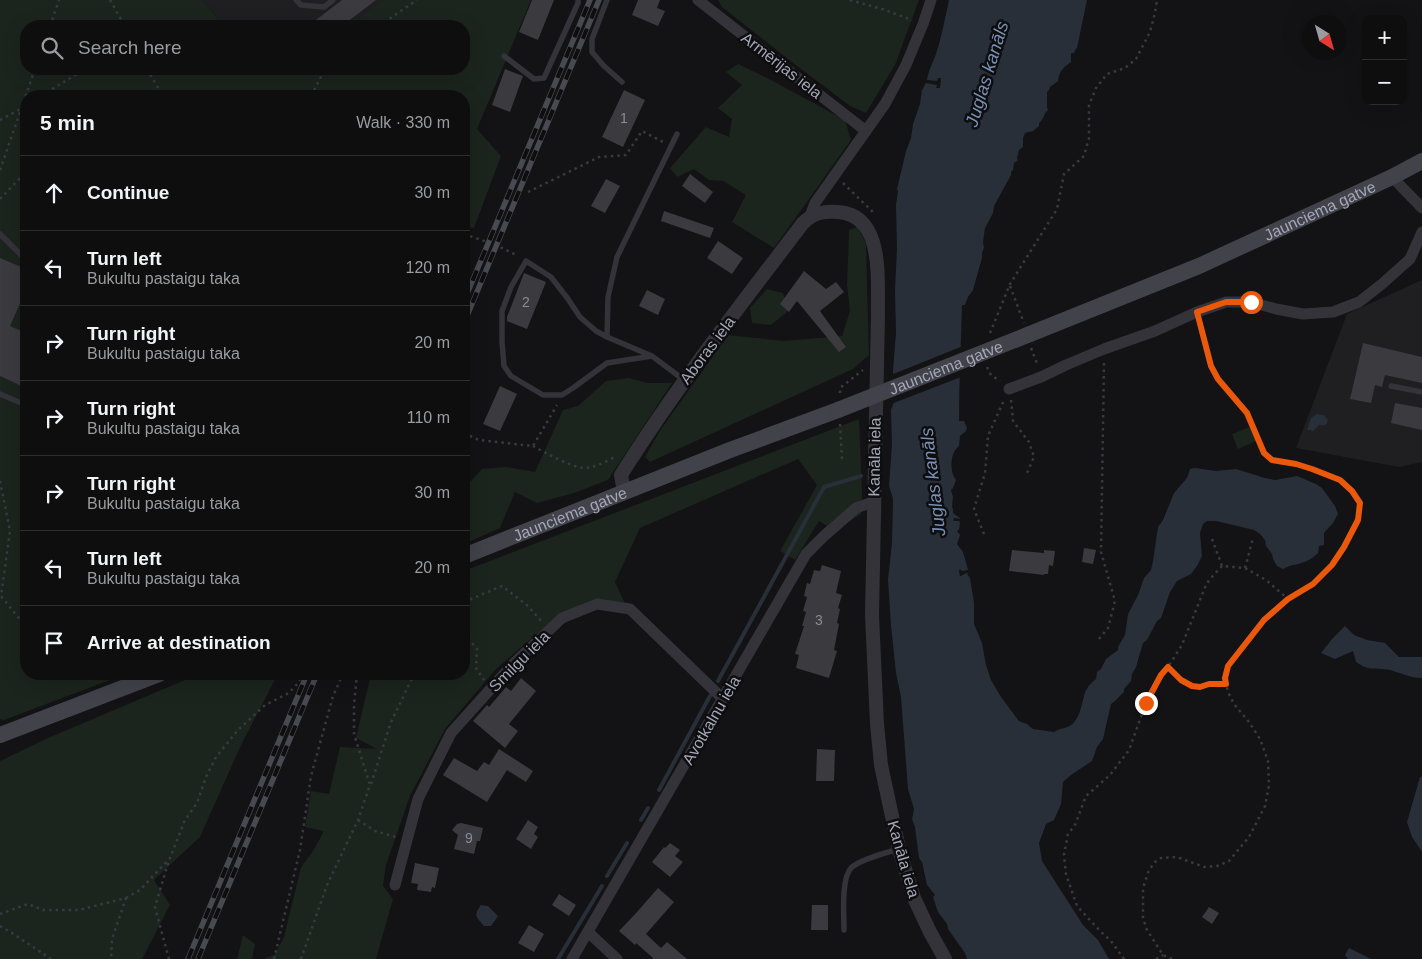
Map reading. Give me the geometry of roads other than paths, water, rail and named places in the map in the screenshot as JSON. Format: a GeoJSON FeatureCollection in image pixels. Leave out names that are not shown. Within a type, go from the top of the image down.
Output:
{"type":"FeatureCollection","features":[{"type":"Feature","properties":{"kind":"main road","name":"Jaunciema gatve"},"geometry":{"type":"LineString","coordinates":[[470,554],[624,492],[839,410],[1199,266],[1392,177],[1422,161]]}},
{"type":"Feature","properties":{"kind":"main road"},"geometry":{"type":"LineString","coordinates":[[0,735],[143,680]]}},
{"type":"Feature","properties":{"kind":"main road"},"geometry":{"type":"LineString","coordinates":[[0,728],[28,725]]}},
{"type":"Feature","properties":{"kind":"main road"},"geometry":{"type":"LineString","coordinates":[[0,747],[28,725]]}},
{"type":"Feature","properties":{"kind":"street","name":"Armērijas iela"},"geometry":{"type":"LineString","coordinates":[[698,0],[866,131]]}},
{"type":"Feature","properties":{"kind":"street"},"geometry":{"type":"LineString","coordinates":[[810,216],[815,203],[885,104],[906,65],[923,24],[930,0]]}},
{"type":"Feature","properties":{"kind":"street"},"geometry":{"type":"LineString","coordinates":[[1392,177],[1422,208]]}},
{"type":"Feature","properties":{"kind":"street","name":"Kanāla iela"},"geometry":{"type":"LineString","coordinates":[[810,216],[825,211],[852,214],[862,221],[874,242],[878,314],[872,615],[877,724],[881,765],[898,849],[914,898],[945,959]]}},
{"type":"Feature","properties":{"kind":"street","name":"Aboras iela"},"geometry":{"type":"LineString","coordinates":[[624,492],[621,475],[634,453],[684,380],[802,223],[810,216]]}},
{"type":"Feature","properties":{"kind":"street"},"geometry":{"type":"LineString","coordinates":[[1009,389],[1041,377],[1066,364],[1155,332],[1197,312],[1226,302],[1251,302],[1303,314],[1333,312],[1359,302],[1410,259],[1422,232]]}},
{"type":"Feature","properties":{"kind":"street","name":"Avotkalnu iela"},"geometry":{"type":"LineString","coordinates":[[572,959],[806,554],[856,508],[873,502]]}},
{"type":"Feature","properties":{"kind":"street","name":"Smilgu iela"},"geometry":{"type":"LineString","coordinates":[[395,885],[418,799],[451,733],[514,663],[562,618],[597,604],[630,608],[723,699]]}},
{"type":"Feature","properties":{"kind":"street"},"geometry":{"type":"LineString","coordinates":[[588,932],[616,959]]}},
{"type":"Feature","properties":{"kind":"lane"},"geometry":{"type":"LineString","coordinates":[[296,0],[301,5],[324,7],[333,0]]}},
{"type":"Feature","properties":{"kind":"lane"},"geometry":{"type":"LineString","coordinates":[[504,56],[534,79],[544,78],[578,0]]}},
{"type":"Feature","properties":{"kind":"lane"},"geometry":{"type":"LineString","coordinates":[[607,0],[592,39],[592,52],[622,82]]}},
{"type":"Feature","properties":{"kind":"lane"},"geometry":{"type":"LineString","coordinates":[[607,337],[608,297],[617,257],[677,134]]}},
{"type":"Feature","properties":{"kind":"lane"},"geometry":{"type":"LineString","coordinates":[[0,234],[20,254]]}},
{"type":"Feature","properties":{"kind":"lane"},"geometry":{"type":"LineString","coordinates":[[652,356],[607,363],[562,395],[543,395],[511,376],[504,366],[502,311],[511,287],[526,261],[551,277],[580,317],[596,331],[652,356],[684,380]]}},
{"type":"Feature","properties":{"kind":"lane"},"geometry":{"type":"LineString","coordinates":[[1391,386],[1422,392]]}},
{"type":"Feature","properties":{"kind":"lane"},"geometry":{"type":"LineString","coordinates":[[0,394],[20,402]]}},
{"type":"Feature","properties":{"kind":"lane"},"geometry":{"type":"LineString","coordinates":[[844,930],[844,886],[851,868],[868,859],[898,849]]}},
{"type":"Feature","properties":{"kind":"water","name":"Juglas kanāls"},"geometry":{"type":"Polygon","coordinates":[[[949,0],[1087,0],[1077,48],[1074,53],[1071,53],[1071,62],[1062,70],[1058,81],[1047,92],[1048,110],[1039,126],[1033,131],[1025,133],[1023,147],[1019,150],[1018,160],[1014,163],[1011,175],[994,206],[993,213],[985,228],[984,248],[973,290],[965,305],[962,305],[959,421],[964,421],[967,428],[960,436],[959,446],[952,457],[952,472],[956,480],[951,490],[953,513],[961,519],[954,518],[953,521],[959,521],[960,523],[959,530],[957,531],[960,535],[957,544],[963,552],[968,570],[962,571],[960,569],[959,571],[960,576],[969,572],[967,574],[970,578],[974,603],[974,624],[982,643],[991,680],[1019,721],[1033,729],[1054,732],[1071,725],[1075,721],[1081,710],[1087,689],[1096,679],[1097,672],[1101,669],[1106,659],[1118,650],[1125,635],[1128,614],[1144,578],[1151,570],[1158,527],[1163,520],[1174,493],[1187,478],[1190,469],[1216,471],[1236,469],[1275,480],[1297,476],[1322,488],[1335,506],[1338,514],[1324,533],[1324,545],[1319,546],[1318,553],[1307,561],[1283,569],[1277,566],[1266,546],[1265,540],[1254,530],[1216,521],[1207,521],[1203,524],[1200,533],[1202,556],[1191,574],[1177,581],[1170,592],[1161,618],[1143,643],[1131,681],[1124,689],[1124,692],[1111,704],[1103,739],[1097,747],[1092,761],[1063,782],[1061,804],[1054,820],[1046,824],[1039,843],[1042,861],[1083,925],[1098,940],[1109,959],[967,959],[938,912],[933,897],[935,895],[927,885],[922,862],[919,858],[915,827],[912,819],[914,809],[908,789],[901,697],[896,673],[888,580],[892,543],[893,499],[889,486],[896,333],[896,205],[897,189],[922,90],[926,83],[937,85],[936,88],[940,88],[941,78],[938,78],[937,81],[927,80],[940,40],[949,0]]]}},
{"type":"Feature","properties":{"kind":"water"},"geometry":{"type":"Polygon","coordinates":[[[1317,414],[1324,415],[1328,420],[1326,425],[1319,425],[1312,432],[1307,430],[1311,418],[1317,414]]]}},
{"type":"Feature","properties":{"kind":"water"},"geometry":{"type":"Polygon","coordinates":[[[1345,626],[1354,635],[1367,640],[1385,643],[1399,657],[1422,657],[1422,678],[1385,669],[1365,667],[1356,662],[1353,651],[1335,659],[1321,653],[1345,626]]]}},
{"type":"Feature","properties":{"kind":"water"},"geometry":{"type":"Polygon","coordinates":[[[1420,777],[1422,777],[1422,852],[1412,837],[1407,822],[1420,777]]]}},
{"type":"Feature","properties":{"kind":"water"},"geometry":{"type":"Polygon","coordinates":[[[481,905],[488,906],[498,916],[491,926],[484,926],[477,918],[476,914],[481,905]]]}},
{"type":"Feature","properties":{"kind":"water"},"geometry":{"type":"Polygon","coordinates":[[[1349,948],[1371,959],[1348,959],[1345,955],[1349,948]]]}},
{"type":"Feature","properties":{"kind":"waterway"},"geometry":{"type":"LineString","coordinates":[[718,681],[824,487],[861,476]]}},
{"type":"Feature","properties":{"kind":"waterway"},"geometry":{"type":"LineString","coordinates":[[659,790],[710,696]]}},
{"type":"Feature","properties":{"kind":"waterway"},"geometry":{"type":"LineString","coordinates":[[641,820],[648,808]]}},
{"type":"Feature","properties":{"kind":"waterway"},"geometry":{"type":"LineString","coordinates":[[607,876],[627,843]]}},
{"type":"Feature","properties":{"kind":"waterway"},"geometry":{"type":"LineString","coordinates":[[558,959],[602,886]]}},
{"type":"Feature","properties":{"kind":"railway"},"geometry":{"type":"LineString","coordinates":[[470,287],[590,0]]}},
{"type":"Feature","properties":{"kind":"railway"},"geometry":{"type":"LineString","coordinates":[[470,309],[599,0]]}},
{"type":"Feature","properties":{"kind":"railway"},"geometry":{"type":"LineString","coordinates":[[188,959],[304,680]]}},
{"type":"Feature","properties":{"kind":"railway"},"geometry":{"type":"LineString","coordinates":[[198,959],[314,680]]}}]}
